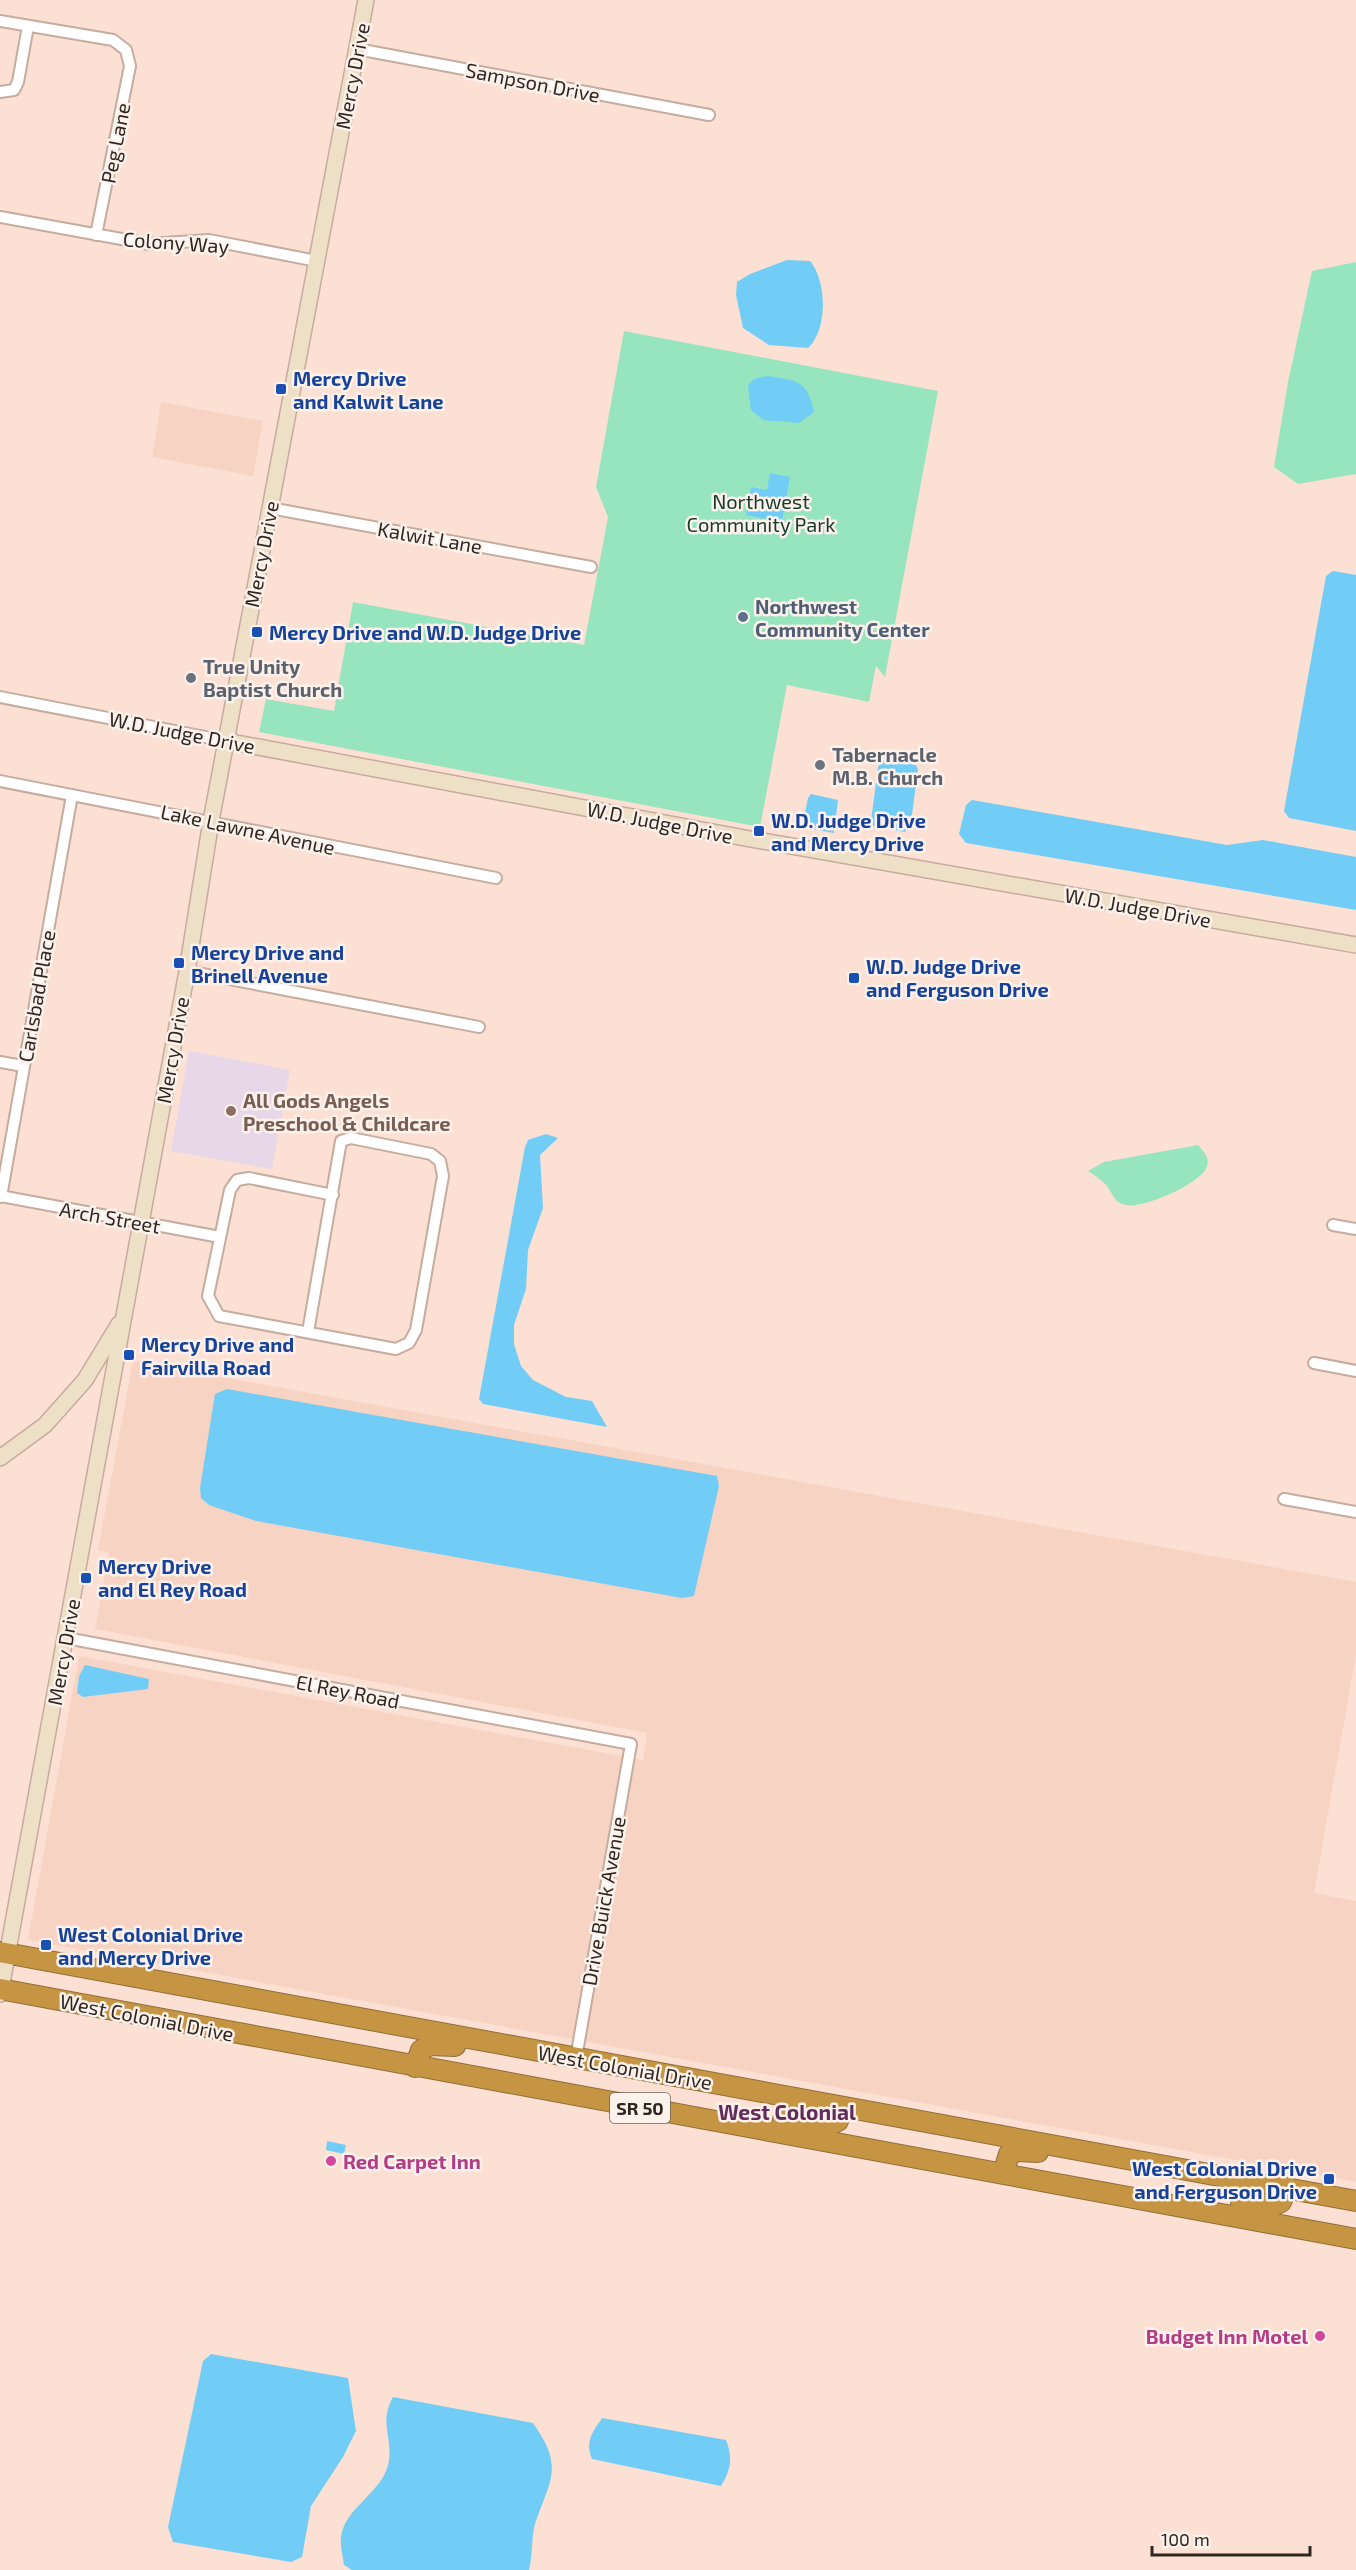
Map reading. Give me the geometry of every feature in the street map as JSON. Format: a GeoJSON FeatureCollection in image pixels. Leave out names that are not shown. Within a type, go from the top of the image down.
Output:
{"type":"FeatureCollection","features":[{"type":"Feature","properties":{"kind":"highway","name":"West Colonial Drive"},"geometry":{"type":"LineString","coordinates":[[4,1952],[1356,2201]]}},
{"type":"Feature","properties":{"kind":"highway","name":"West Colonial Drive"},"geometry":{"type":"LineString","coordinates":[[0,1991],[1356,2239]]}},
{"type":"Feature","properties":{"kind":"highway"},"geometry":{"type":"LineString","coordinates":[[415,2067],[421,2050],[430,2045],[455,2046],[528,2059],[545,2052]]}},
{"type":"Feature","properties":{"kind":"highway"},"geometry":{"type":"LineString","coordinates":[[717,2122],[727,2111],[826,2126],[838,2121],[842,2107]]}},
{"type":"Feature","properties":{"kind":"highway"},"geometry":{"type":"LineString","coordinates":[[1003,2174],[1009,2154],[1018,2151],[1109,2164],[1123,2158]]}},
{"type":"Feature","properties":{"kind":"highway"},"geometry":{"type":"LineString","coordinates":[[1168,2204],[1183,2195],[1263,2209],[1281,2202],[1287,2188]]}},
{"type":"Feature","properties":{"kind":"street","name":"Mercy Drive"},"geometry":{"type":"LineString","coordinates":[[0,1991],[4,1952],[66,1638],[187,971],[211,822],[366,0]]}},
{"type":"Feature","properties":{"kind":"street"},"geometry":{"type":"LineString","coordinates":[[0,21],[28,26],[18,82],[14,90],[0,92]]}},
{"type":"Feature","properties":{"kind":"street","name":"Peg Lane"},"geometry":{"type":"LineString","coordinates":[[28,26],[113,40],[126,50],[130,66],[96,235]]}},
{"type":"Feature","properties":{"kind":"street","name":"Sampson Drive"},"geometry":{"type":"LineString","coordinates":[[357,49],[709,115]]}},
{"type":"Feature","properties":{"kind":"street","name":"Colony Way"},"geometry":{"type":"LineString","coordinates":[[0,218],[149,244],[209,240],[317,261]]}},
{"type":"Feature","properties":{"kind":"street","name":"Kalwit Lane"},"geometry":{"type":"LineString","coordinates":[[270,508],[591,567]]}},
{"type":"Feature","properties":{"kind":"street","name":"W.D. Judge Drive"},"geometry":{"type":"LineString","coordinates":[[0,697],[745,838],[1356,945]]}},
{"type":"Feature","properties":{"kind":"street","name":"Lake Lawne Avenue"},"geometry":{"type":"LineString","coordinates":[[0,781],[496,878]]}},
{"type":"Feature","properties":{"kind":"street","name":"Carlsbad Place"},"geometry":{"type":"LineString","coordinates":[[1,1196],[72,795]]}},
{"type":"Feature","properties":{"kind":"street"},"geometry":{"type":"LineString","coordinates":[[187,971],[479,1027]]}},
{"type":"Feature","properties":{"kind":"street"},"geometry":{"type":"LineString","coordinates":[[0,1062],[23,1066]]}},
{"type":"Feature","properties":{"kind":"street"},"geometry":{"type":"LineString","coordinates":[[308,1332],[333,1195],[341,1141],[351,1138],[431,1154],[440,1161],[443,1176],[416,1330],[409,1342],[396,1349],[219,1316],[212,1308],[208,1296],[230,1190],[237,1180],[249,1178],[333,1195]]}},
{"type":"Feature","properties":{"kind":"street","name":"Arch Street"},"geometry":{"type":"LineString","coordinates":[[1,1196],[220,1237]]}},
{"type":"Feature","properties":{"kind":"street"},"geometry":{"type":"LineString","coordinates":[[1333,1225],[1356,1229]]}},
{"type":"Feature","properties":{"kind":"street"},"geometry":{"type":"LineString","coordinates":[[0,1458],[45,1425],[86,1380],[124,1317]]}},
{"type":"Feature","properties":{"kind":"street"},"geometry":{"type":"LineString","coordinates":[[1314,1363],[1356,1371]]}},
{"type":"Feature","properties":{"kind":"street"},"geometry":{"type":"LineString","coordinates":[[86,1380],[92,1377],[113,1379]]}},
{"type":"Feature","properties":{"kind":"street"},"geometry":{"type":"LineString","coordinates":[[1284,1499],[1356,1512]]}},
{"type":"Feature","properties":{"kind":"street","name":"El Rey Road"},"geometry":{"type":"LineString","coordinates":[[66,1638],[631,1744]]}},
{"type":"Feature","properties":{"kind":"street","name":"Drive Buick Avenue"},"geometry":{"type":"LineString","coordinates":[[576,2058],[631,1744]]}},
{"type":"Feature","properties":{"kind":"shaded area"},"geometry":{"type":"Polygon","coordinates":[[[161,402],[263,421],[253,476],[152,457],[161,402]]]}},
{"type":"Feature","properties":{"kind":"shaded area","name":"All Gods Angels Preschool & Childcare"},"geometry":{"type":"Polygon","coordinates":[[[189,1051],[290,1070],[272,1169],[171,1151],[189,1051]]]}},
{"type":"Feature","properties":{"kind":"shaded area"},"geometry":{"type":"Polygon","coordinates":[[[133,1361],[1356,1582],[1356,1655],[1314,1893],[1356,1901],[1356,2182],[28,1940],[79,1656],[643,1760],[647,1733],[95,1629],[109,1553],[98,1550],[133,1361]]]}},
{"type":"Feature","properties":{"kind":"green space"},"geometry":{"type":"Polygon","coordinates":[[[1356,262],[1356,474],[1298,484],[1274,467],[1288,382],[1312,271],[1356,262]]]}},
{"type":"Feature","properties":{"kind":"green space","name":"Northwest Community Park"},"geometry":{"type":"Polygon","coordinates":[[[624,331],[938,391],[885,677],[876,666],[869,702],[787,685],[760,827],[259,732],[266,699],[334,711],[353,602],[584,645],[608,517],[596,487],[624,331]]]}},
{"type":"Feature","properties":{"kind":"green space"},"geometry":{"type":"Polygon","coordinates":[[[1198,1145],[1208,1160],[1203,1173],[1184,1187],[1145,1203],[1126,1205],[1119,1202],[1105,1184],[1088,1171],[1104,1162],[1198,1145]]]}},
{"type":"Feature","properties":{"kind":"water"},"geometry":{"type":"Polygon","coordinates":[[[787,260],[810,261],[820,280],[822,318],[815,340],[808,348],[769,345],[743,328],[736,295],[737,282],[750,274],[787,260]]]}},
{"type":"Feature","properties":{"kind":"water"},"geometry":{"type":"Polygon","coordinates":[[[767,376],[800,384],[808,394],[814,412],[799,423],[763,420],[751,410],[748,385],[754,379],[767,376]]]}},
{"type":"Feature","properties":{"kind":"water"},"geometry":{"type":"Polygon","coordinates":[[[770,473],[790,477],[782,522],[746,515],[751,487],[767,490],[770,473]]]}},
{"type":"Feature","properties":{"kind":"water"},"geometry":{"type":"Polygon","coordinates":[[[1333,571],[1356,575],[1356,831],[1289,818],[1284,811],[1326,576],[1333,571]]]}},
{"type":"Feature","properties":{"kind":"water"},"geometry":{"type":"Polygon","coordinates":[[[885,759],[916,765],[918,769],[911,822],[905,832],[873,826],[871,821],[878,767],[885,759]]]}},
{"type":"Feature","properties":{"kind":"water"},"geometry":{"type":"Polygon","coordinates":[[[811,794],[838,800],[834,833],[802,827],[808,798],[811,794]]]}},
{"type":"Feature","properties":{"kind":"water"},"geometry":{"type":"Polygon","coordinates":[[[972,800],[1227,845],[1263,840],[1356,857],[1356,910],[966,843],[959,834],[966,805],[972,800]]]}},
{"type":"Feature","properties":{"kind":"water"},"geometry":{"type":"Polygon","coordinates":[[[546,1134],[558,1138],[540,1155],[543,1208],[528,1250],[526,1289],[514,1325],[514,1344],[521,1366],[533,1380],[566,1397],[592,1401],[607,1427],[483,1404],[479,1399],[525,1147],[528,1140],[546,1134]]]}},
{"type":"Feature","properties":{"kind":"water"},"geometry":{"type":"Polygon","coordinates":[[[227,1389],[717,1476],[719,1486],[694,1596],[682,1598],[256,1521],[209,1505],[201,1498],[200,1488],[215,1394],[227,1389]]]}},
{"type":"Feature","properties":{"kind":"water"},"geometry":{"type":"Polygon","coordinates":[[[85,1665],[149,1679],[148,1689],[83,1697],[77,1693],[79,1676],[85,1665]]]}},
{"type":"Feature","properties":{"kind":"water"},"geometry":{"type":"Polygon","coordinates":[[[327,2141],[346,2145],[344,2154],[326,2150],[327,2141]]]}},
{"type":"Feature","properties":{"kind":"water"},"geometry":{"type":"Polygon","coordinates":[[[211,2354],[348,2378],[356,2431],[343,2457],[311,2506],[302,2557],[291,2562],[173,2542],[168,2527],[203,2361],[211,2354]]]}},
{"type":"Feature","properties":{"kind":"water"},"geometry":{"type":"Polygon","coordinates":[[[393,2397],[533,2423],[549,2451],[552,2473],[535,2524],[529,2570],[352,2570],[344,2565],[341,2537],[344,2526],[386,2471],[389,2451],[386,2422],[393,2397]]]}},
{"type":"Feature","properties":{"kind":"water"},"geometry":{"type":"Polygon","coordinates":[[[602,2418],[726,2440],[730,2452],[729,2469],[721,2486],[592,2459],[589,2443],[602,2418]]]}},
{"type":"Feature","properties":{"kind":"place","name":"Mercy Drive and Kalwit Lane"},"geometry":{"type":"Point","coordinates":[281,389]}},
{"type":"Feature","properties":{"kind":"place","name":"Northwest Community Center"},"geometry":{"type":"Point","coordinates":[743,617]}},
{"type":"Feature","properties":{"kind":"place","name":"Mercy Drive and W.D. Judge Drive"},"geometry":{"type":"Point","coordinates":[257,632]}},
{"type":"Feature","properties":{"kind":"place","name":"True Unity Baptist Church"},"geometry":{"type":"Point","coordinates":[191,678]}},
{"type":"Feature","properties":{"kind":"place","name":"Tabernacle M.B. Church"},"geometry":{"type":"Point","coordinates":[820,765]}},
{"type":"Feature","properties":{"kind":"place","name":"W.D. Judge Drive and Mercy Drive"},"geometry":{"type":"Point","coordinates":[759,831]}},
{"type":"Feature","properties":{"kind":"place","name":"Mercy Drive and Brinell Avenue"},"geometry":{"type":"Point","coordinates":[179,963]}},
{"type":"Feature","properties":{"kind":"place","name":"W.D. Judge Drive and Ferguson Drive"},"geometry":{"type":"Point","coordinates":[854,978]}},
{"type":"Feature","properties":{"kind":"place","name":"All Gods Angels Preschool & Childcare"},"geometry":{"type":"Point","coordinates":[231,1111]}},
{"type":"Feature","properties":{"kind":"place","name":"Mercy Drive and Fairvilla Road"},"geometry":{"type":"Point","coordinates":[129,1355]}},
{"type":"Feature","properties":{"kind":"place","name":"Mercy Drive and El Rey Road"},"geometry":{"type":"Point","coordinates":[86,1578]}},
{"type":"Feature","properties":{"kind":"place","name":"West Colonial Drive and Mercy Drive"},"geometry":{"type":"Point","coordinates":[46,1945]}},
{"type":"Feature","properties":{"kind":"place","name":"Red Carpet Inn"},"geometry":{"type":"Point","coordinates":[331,2161]}},
{"type":"Feature","properties":{"kind":"place","name":"West Colonial Drive and Ferguson Drive"},"geometry":{"type":"Point","coordinates":[1329,2179]}},
{"type":"Feature","properties":{"kind":"place","name":"Budget Inn Motel"},"geometry":{"type":"Point","coordinates":[1320,2336]}},
{"type":"Feature","properties":{"kind":"district","name":"West Colonial"},"geometry":{"type":"Point","coordinates":[787,2111]}}]}
